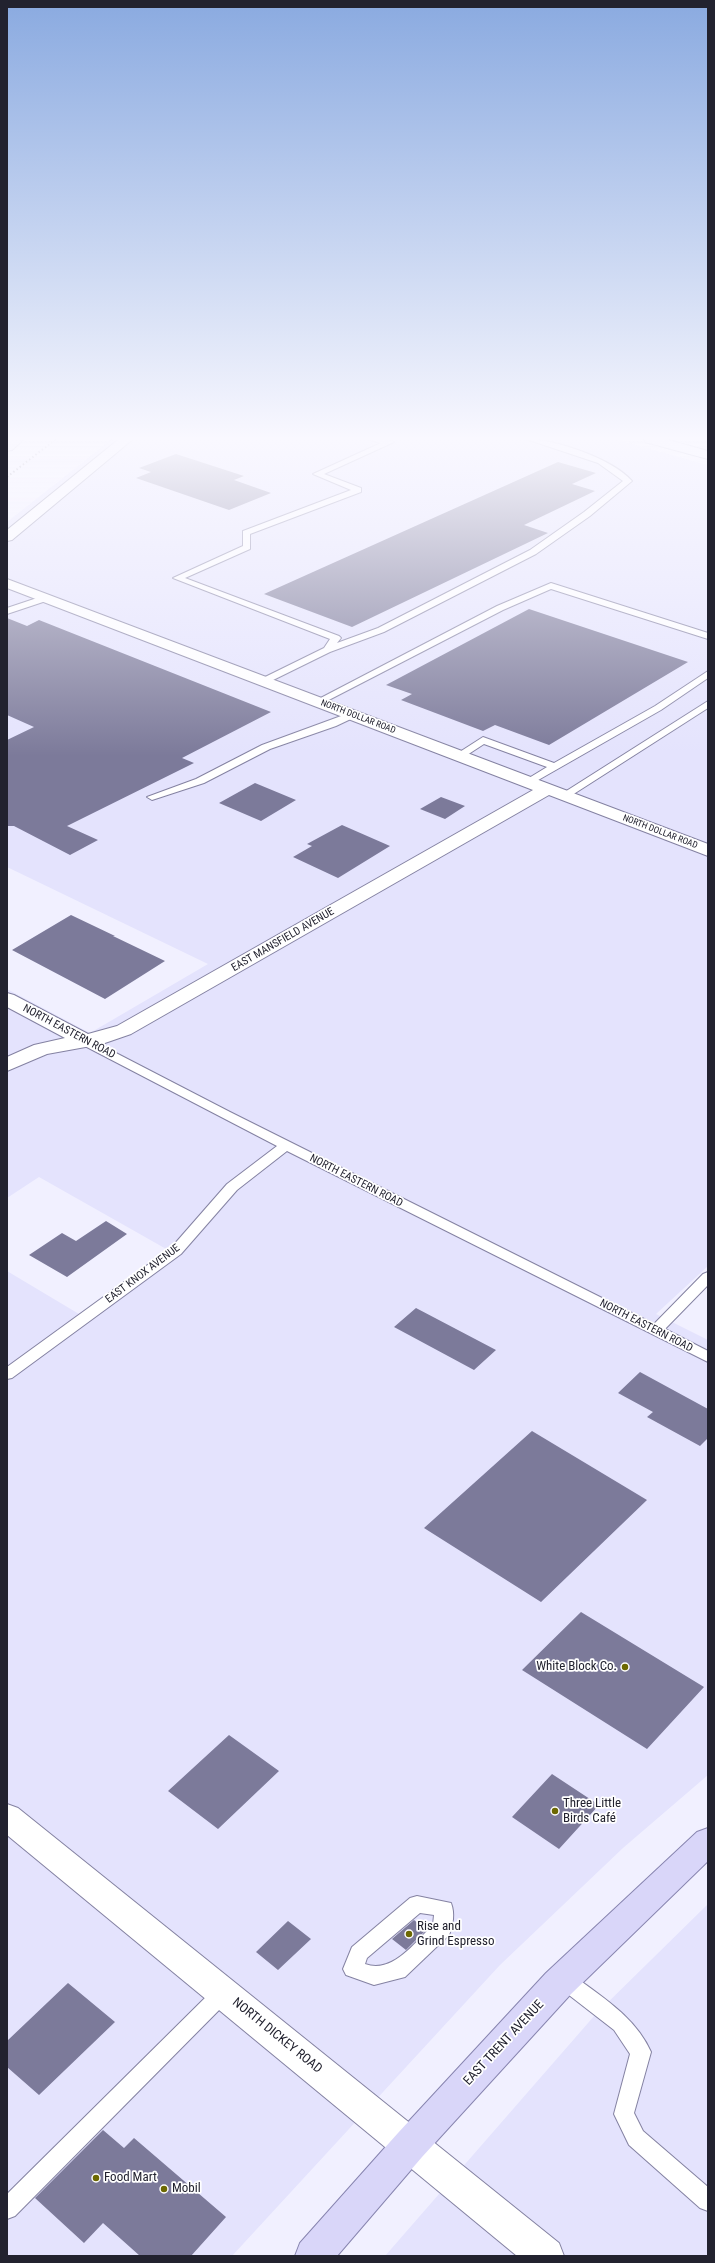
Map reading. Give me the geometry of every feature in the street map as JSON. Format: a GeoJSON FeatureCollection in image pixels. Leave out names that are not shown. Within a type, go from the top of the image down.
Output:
{"type":"FeatureCollection","features":[{"type":"Feature","properties":{"kind":"main road","name":"EAST TRENT AVENUE"},"geometry":{"type":"LineString","coordinates":[[313,2256],[410,2145],[563,1979],[708,1841]]}},
{"type":"Feature","properties":{"kind":"street","name":"NORTH DOLLAR ROAD"},"geometry":{"type":"LineString","coordinates":[[7,583],[708,850]]}},
{"type":"Feature","properties":{"kind":"street","name":"EAST MANSFIELD AVENUE"},"geometry":{"type":"LineString","coordinates":[[7,1065],[41,1049],[112,1035],[136,1024],[557,792]]}},
{"type":"Feature","properties":{"kind":"street","name":"NORTH EASTERN ROAD"},"geometry":{"type":"LineString","coordinates":[[7,999],[85,1041]]}},
{"type":"Feature","properties":{"kind":"street","name":"NORTH DICKEY ROAD"},"geometry":{"type":"LineString","coordinates":[[7,1817],[546,2256]]}},
{"type":"Feature","properties":{"kind":"lane"},"geometry":{"type":"LineString","coordinates":[[247,545],[247,547],[177,578],[329,634],[336,638],[327,650]]}},
{"type":"Feature","properties":{"kind":"lane"},"geometry":{"type":"LineString","coordinates":[[264,681],[327,650],[381,630],[533,552],[544,545]]}},
{"type":"Feature","properties":{"kind":"lane"},"geometry":{"type":"LineString","coordinates":[[318,702],[500,608],[551,586],[708,636]]}},
{"type":"Feature","properties":{"kind":"lane"},"geometry":{"type":"LineString","coordinates":[[7,612],[46,598]]}},
{"type":"Feature","properties":{"kind":"lane"},"geometry":{"type":"LineString","coordinates":[[529,781],[658,708],[708,674]]}},
{"type":"Feature","properties":{"kind":"lane"},"geometry":{"type":"LineString","coordinates":[[557,792],[708,704]]}},
{"type":"Feature","properties":{"kind":"lane"},"geometry":{"type":"LineString","coordinates":[[152,797],[200,781],[266,747],[332,724],[352,714]]}},
{"type":"Feature","properties":{"kind":"lane"},"geometry":{"type":"LineString","coordinates":[[460,755],[483,740],[555,767]]}},
{"type":"Feature","properties":{"kind":"lane","name":"NORTH EASTERN ROAD"},"geometry":{"type":"LineString","coordinates":[[85,1041],[286,1146],[708,1358]]}},
{"type":"Feature","properties":{"kind":"lane","name":"EAST KNOX AVENUE"},"geometry":{"type":"LineString","coordinates":[[7,1374],[176,1251],[232,1187],[286,1146]]}},
{"type":"Feature","properties":{"kind":"lane"},"geometry":{"type":"LineString","coordinates":[[655,1331],[708,1277]]}},
{"type":"Feature","properties":{"kind":"lane"},"geometry":{"type":"LineString","coordinates":[[417,1904],[444,1910],[442,1929],[398,1971],[374,1976],[353,1969],[359,1953],[417,1904]]}},
{"type":"Feature","properties":{"kind":"lane"},"geometry":{"type":"LineString","coordinates":[[563,1979],[621,2024],[641,2052],[624,2114],[636,2138],[708,2201]]}},
{"type":"Feature","properties":{"kind":"lane"},"geometry":{"type":"LineString","coordinates":[[7,2208],[223,1993]]}},
{"type":"Feature","properties":{"kind":"shaded area"},"geometry":{"type":"Polygon","coordinates":[[[7,545],[708,545],[708,1266],[656,1314],[708,1340],[708,1775],[623,1848],[500,1965],[232,2256],[7,2256],[7,1271],[79,1314],[168,1250],[39,1177],[7,1198],[7,989],[90,1033],[208,964],[7,867],[7,545]]]}},
{"type":"Feature","properties":{"kind":"shaded area"},"geometry":{"type":"Polygon","coordinates":[[[708,1904],[708,2256],[385,2256],[595,2015],[708,1904]]]}},
{"type":"Feature","properties":{"kind":"building"},"geometry":{"type":"Polygon","coordinates":[[[374,545],[524,545],[352,627],[264,594],[374,545]]]}},
{"type":"Feature","properties":{"kind":"building"},"geometry":{"type":"Polygon","coordinates":[[[529,609],[688,662],[549,745],[495,725],[483,731],[401,700],[412,694],[386,685],[529,609]]]}},
{"type":"Feature","properties":{"kind":"building"},"geometry":{"type":"Polygon","coordinates":[[[7,618],[27,626],[39,620],[271,712],[182,758],[194,763],[67,826],[98,840],[70,855],[14,826],[7,826],[7,740],[34,727],[7,715],[7,618]]]}},
{"type":"Feature","properties":{"kind":"building"},"geometry":{"type":"Polygon","coordinates":[[[255,783],[296,800],[261,821],[219,803],[255,783]]]}},
{"type":"Feature","properties":{"kind":"building"},"geometry":{"type":"Polygon","coordinates":[[[441,797],[465,806],[445,819],[420,809],[441,797]]]}},
{"type":"Feature","properties":{"kind":"building"},"geometry":{"type":"Polygon","coordinates":[[[342,825],[390,846],[338,878],[293,857],[312,846],[307,844],[342,825]]]}},
{"type":"Feature","properties":{"kind":"building"},"geometry":{"type":"Polygon","coordinates":[[[71,915],[165,961],[105,999],[12,950],[71,915]]]}},
{"type":"Feature","properties":{"kind":"building"},"geometry":{"type":"Polygon","coordinates":[[[106,1221],[127,1234],[67,1277],[29,1255],[62,1233],[76,1241],[106,1221]]]}},
{"type":"Feature","properties":{"kind":"building"},"geometry":{"type":"Polygon","coordinates":[[[416,1308],[496,1350],[474,1370],[394,1327],[416,1308]]]}},
{"type":"Feature","properties":{"kind":"building"},"geometry":{"type":"Polygon","coordinates":[[[640,1372],[708,1409],[708,1438],[700,1446],[647,1417],[653,1412],[618,1393],[640,1372]]]}},
{"type":"Feature","properties":{"kind":"building"},"geometry":{"type":"Polygon","coordinates":[[[532,1431],[647,1500],[541,1602],[424,1528],[532,1431]]]}},
{"type":"Feature","properties":{"kind":"building"},"geometry":{"type":"Polygon","coordinates":[[[581,1612],[704,1687],[647,1749],[522,1670],[581,1612]]]}},
{"type":"Feature","properties":{"kind":"building"},"geometry":{"type":"Polygon","coordinates":[[[229,1735],[279,1771],[218,1829],[168,1791],[229,1735]]]}},
{"type":"Feature","properties":{"kind":"building","name":"Three Little Birds Café"},"geometry":{"type":"Polygon","coordinates":[[[552,1774],[599,1805],[559,1849],[512,1817],[552,1774]]]}},
{"type":"Feature","properties":{"kind":"building","name":"Rise and Grind Espresso"},"geometry":{"type":"Polygon","coordinates":[[[414,1920],[426,1930],[406,1950],[392,1939],[414,1920]]]}},
{"type":"Feature","properties":{"kind":"building"},"geometry":{"type":"Polygon","coordinates":[[[288,1921],[311,1939],[278,1970],[256,1952],[288,1921]]]}},
{"type":"Feature","properties":{"kind":"building"},"geometry":{"type":"Polygon","coordinates":[[[68,1983],[115,2022],[39,2095],[7,2067],[7,2041],[68,1983]]]}},
{"type":"Feature","properties":{"kind":"building"},"geometry":{"type":"Polygon","coordinates":[[[103,2130],[124,2148],[134,2138],[226,2217],[191,2256],[140,2256],[103,2223],[84,2243],[35,2198],[103,2130]]]}},
{"type":"Feature","properties":{"kind":"place","name":"White Block Co."},"geometry":{"type":"Point","coordinates":[625,1667]}},
{"type":"Feature","properties":{"kind":"place","name":"Three Little Birds Café"},"geometry":{"type":"Point","coordinates":[555,1811]}},
{"type":"Feature","properties":{"kind":"place","name":"Rise and Grind Espresso"},"geometry":{"type":"Point","coordinates":[409,1934]}},
{"type":"Feature","properties":{"kind":"place","name":"Food Mart"},"geometry":{"type":"Point","coordinates":[96,2178]}},
{"type":"Feature","properties":{"kind":"place","name":"Mobil"},"geometry":{"type":"Point","coordinates":[164,2189]}}]}
